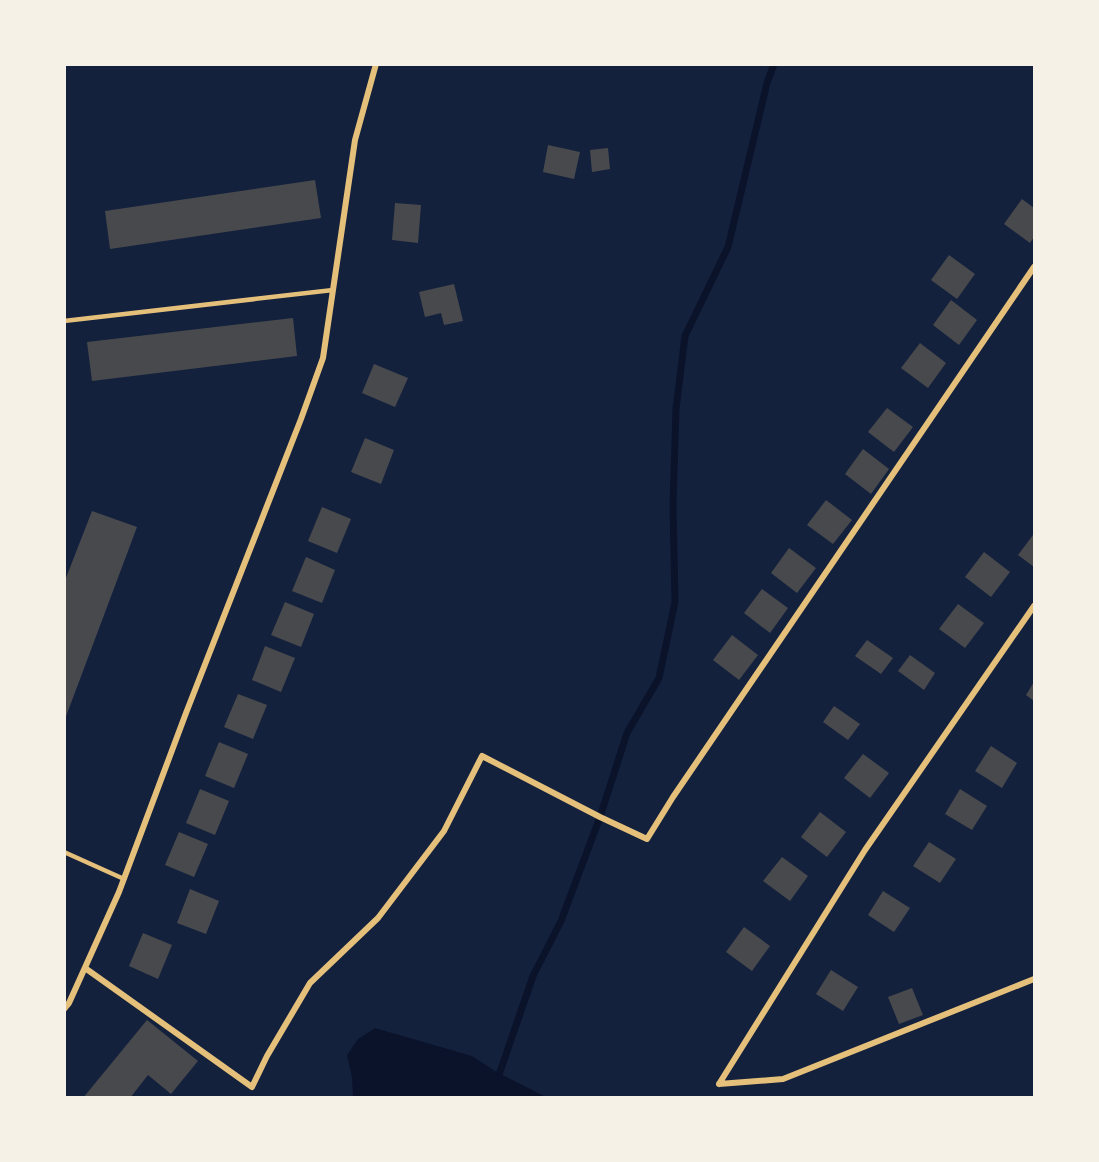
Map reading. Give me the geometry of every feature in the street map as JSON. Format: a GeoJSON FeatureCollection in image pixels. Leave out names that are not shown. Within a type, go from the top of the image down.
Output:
{"type":"FeatureCollection","features":[{"type":"Feature","properties":{"kind":"street"},"geometry":{"type":"LineString","coordinates":[[64,1009],[85,968],[124,879],[323,358],[355,140],[376,64]]}},
{"type":"Feature","properties":{"kind":"street"},"geometry":{"type":"LineString","coordinates":[[85,968],[252,1087],[267,1056],[310,983],[378,918],[444,831],[482,756],[646,839],[1035,267]]}},
{"type":"Feature","properties":{"kind":"street"},"geometry":{"type":"LineString","coordinates":[[1035,606],[865,850],[719,1084],[783,1079],[1035,979]]}},
{"type":"Feature","properties":{"kind":"lane"},"geometry":{"type":"LineString","coordinates":[[64,321],[333,290]]}},
{"type":"Feature","properties":{"kind":"lane"},"geometry":{"type":"LineString","coordinates":[[64,852],[124,879]]}},
{"type":"Feature","properties":{"kind":"water"},"geometry":{"type":"Polygon","coordinates":[[[375,1028],[472,1056],[495,1071],[546,1097],[353,1097],[347,1055],[358,1039],[375,1028]]]}},
{"type":"Feature","properties":{"kind":"building"},"geometry":{"type":"Polygon","coordinates":[[[548,145],[580,152],[574,179],[543,172],[548,145]]]}},
{"type":"Feature","properties":{"kind":"building"},"geometry":{"type":"Polygon","coordinates":[[[608,148],[610,169],[592,172],[590,150],[608,148]]]}},
{"type":"Feature","properties":{"kind":"building"},"geometry":{"type":"Polygon","coordinates":[[[315,180],[321,218],[110,249],[105,211],[315,180]]]}},
{"type":"Feature","properties":{"kind":"building"},"geometry":{"type":"Polygon","coordinates":[[[1022,199],[1034,208],[1034,237],[1030,243],[1004,224],[1022,199]]]}},
{"type":"Feature","properties":{"kind":"building"},"geometry":{"type":"Polygon","coordinates":[[[395,203],[421,205],[418,243],[392,240],[395,203]]]}},
{"type":"Feature","properties":{"kind":"building"},"geometry":{"type":"Polygon","coordinates":[[[949,255],[975,274],[957,299],[931,280],[949,255]]]}},
{"type":"Feature","properties":{"kind":"building"},"geometry":{"type":"Polygon","coordinates":[[[454,284],[463,321],[444,325],[441,313],[425,317],[419,292],[454,284]]]}},
{"type":"Feature","properties":{"kind":"building"},"geometry":{"type":"Polygon","coordinates":[[[951,300],[977,320],[959,345],[933,325],[951,300]]]}},
{"type":"Feature","properties":{"kind":"building"},"geometry":{"type":"Polygon","coordinates":[[[293,318],[297,356],[92,381],[87,342],[293,318]]]}},
{"type":"Feature","properties":{"kind":"building"},"geometry":{"type":"Polygon","coordinates":[[[920,343],[946,363],[928,388],[901,368],[920,343]]]}},
{"type":"Feature","properties":{"kind":"building"},"geometry":{"type":"Polygon","coordinates":[[[374,364],[408,378],[395,407],[362,393],[374,364]]]}},
{"type":"Feature","properties":{"kind":"building"},"geometry":{"type":"Polygon","coordinates":[[[887,408],[913,427],[894,452],[868,432],[887,408]]]}},
{"type":"Feature","properties":{"kind":"building"},"geometry":{"type":"Polygon","coordinates":[[[365,438],[394,450],[381,484],[351,472],[365,438]]]}},
{"type":"Feature","properties":{"kind":"building"},"geometry":{"type":"Polygon","coordinates":[[[863,449],[889,469],[871,494],[845,474],[863,449]]]}},
{"type":"Feature","properties":{"kind":"building"},"geometry":{"type":"Polygon","coordinates":[[[826,500],[852,520],[833,544],[807,525],[826,500]]]}},
{"type":"Feature","properties":{"kind":"building"},"geometry":{"type":"Polygon","coordinates":[[[322,507],[351,519],[337,553],[308,541],[322,507]]]}},
{"type":"Feature","properties":{"kind":"building"},"geometry":{"type":"Polygon","coordinates":[[[92,511],[137,527],[65,719],[64,583],[92,511]]]}},
{"type":"Feature","properties":{"kind":"building"},"geometry":{"type":"Polygon","coordinates":[[[1034,536],[1034,567],[1018,555],[1034,536]]]}},
{"type":"Feature","properties":{"kind":"building"},"geometry":{"type":"Polygon","coordinates":[[[789,548],[816,568],[797,593],[771,573],[789,548]]]}},
{"type":"Feature","properties":{"kind":"building"},"geometry":{"type":"Polygon","coordinates":[[[984,552],[1010,572],[991,597],[965,577],[984,552]]]}},
{"type":"Feature","properties":{"kind":"building"},"geometry":{"type":"Polygon","coordinates":[[[306,557],[335,570],[322,603],[292,591],[306,557]]]}},
{"type":"Feature","properties":{"kind":"building"},"geometry":{"type":"Polygon","coordinates":[[[762,589],[788,608],[770,633],[744,613],[762,589]]]}},
{"type":"Feature","properties":{"kind":"building"},"geometry":{"type":"Polygon","coordinates":[[[285,602],[314,614],[301,647],[271,635],[285,602]]]}},
{"type":"Feature","properties":{"kind":"building"},"geometry":{"type":"Polygon","coordinates":[[[958,604],[984,623],[965,648],[939,629],[958,604]]]}},
{"type":"Feature","properties":{"kind":"building"},"geometry":{"type":"Polygon","coordinates":[[[732,635],[758,655],[739,680],[713,660],[732,635]]]}},
{"type":"Feature","properties":{"kind":"building"},"geometry":{"type":"Polygon","coordinates":[[[867,640],[893,658],[881,674],[855,656],[867,640]]]}},
{"type":"Feature","properties":{"kind":"building"},"geometry":{"type":"Polygon","coordinates":[[[265,646],[295,658],[281,692],[252,680],[265,646]]]}},
{"type":"Feature","properties":{"kind":"building"},"geometry":{"type":"Polygon","coordinates":[[[910,655],[935,673],[924,690],[898,671],[910,655]]]}},
{"type":"Feature","properties":{"kind":"building"},"geometry":{"type":"Polygon","coordinates":[[[1034,682],[1034,701],[1026,695],[1034,682]]]}},
{"type":"Feature","properties":{"kind":"building"},"geometry":{"type":"Polygon","coordinates":[[[238,694],[267,705],[253,739],[224,727],[238,694]]]}},
{"type":"Feature","properties":{"kind":"building"},"geometry":{"type":"Polygon","coordinates":[[[834,706],[860,724],[848,740],[823,722],[834,706]]]}},
{"type":"Feature","properties":{"kind":"building"},"geometry":{"type":"Polygon","coordinates":[[[219,742],[248,754],[234,788],[205,776],[219,742]]]}},
{"type":"Feature","properties":{"kind":"building"},"geometry":{"type":"Polygon","coordinates":[[[991,746],[1017,763],[1002,788],[975,771],[991,746]]]}},
{"type":"Feature","properties":{"kind":"building"},"geometry":{"type":"Polygon","coordinates":[[[863,754],[889,773],[870,798],[844,778],[863,754]]]}},
{"type":"Feature","properties":{"kind":"building"},"geometry":{"type":"Polygon","coordinates":[[[200,789],[229,801],[215,835],[186,823],[200,789]]]}},
{"type":"Feature","properties":{"kind":"building"},"geometry":{"type":"Polygon","coordinates":[[[960,789],[987,806],[972,830],[945,814],[960,789]]]}},
{"type":"Feature","properties":{"kind":"building"},"geometry":{"type":"Polygon","coordinates":[[[820,812],[846,832],[827,857],[801,837],[820,812]]]}},
{"type":"Feature","properties":{"kind":"building"},"geometry":{"type":"Polygon","coordinates":[[[179,832],[208,844],[194,877],[165,865],[179,832]]]}},
{"type":"Feature","properties":{"kind":"building"},"geometry":{"type":"Polygon","coordinates":[[[929,842],[956,859],[940,883],[913,866],[929,842]]]}},
{"type":"Feature","properties":{"kind":"building"},"geometry":{"type":"Polygon","coordinates":[[[782,857],[808,876],[790,901],[763,881],[782,857]]]}},
{"type":"Feature","properties":{"kind":"building"},"geometry":{"type":"Polygon","coordinates":[[[190,889],[219,901],[206,934],[177,923],[190,889]]]}},
{"type":"Feature","properties":{"kind":"building"},"geometry":{"type":"Polygon","coordinates":[[[883,891],[910,908],[894,932],[868,915],[883,891]]]}},
{"type":"Feature","properties":{"kind":"building"},"geometry":{"type":"Polygon","coordinates":[[[744,927],[770,946],[752,971],[726,952],[744,927]]]}},
{"type":"Feature","properties":{"kind":"building"},"geometry":{"type":"Polygon","coordinates":[[[143,933],[172,945],[158,979],[129,966],[143,933]]]}},
{"type":"Feature","properties":{"kind":"building"},"geometry":{"type":"Polygon","coordinates":[[[831,970],[858,987],[843,1011],[816,994],[831,970]]]}},
{"type":"Feature","properties":{"kind":"building"},"geometry":{"type":"Polygon","coordinates":[[[912,988],[923,1015],[899,1024],[888,997],[912,988]]]}},
{"type":"Feature","properties":{"kind":"building"},"geometry":{"type":"Polygon","coordinates":[[[147,1020],[198,1061],[171,1094],[148,1075],[130,1098],[83,1098],[147,1020]]]}},
{"type":"Feature","properties":{"kind":"waterway"},"geometry":{"type":"LineString","coordinates":[[491,1098],[533,976],[561,921],[600,817],[627,733],[659,678],[675,602],[673,504],[676,409],[685,336],[728,247],[767,83],[774,64]]}}]}
